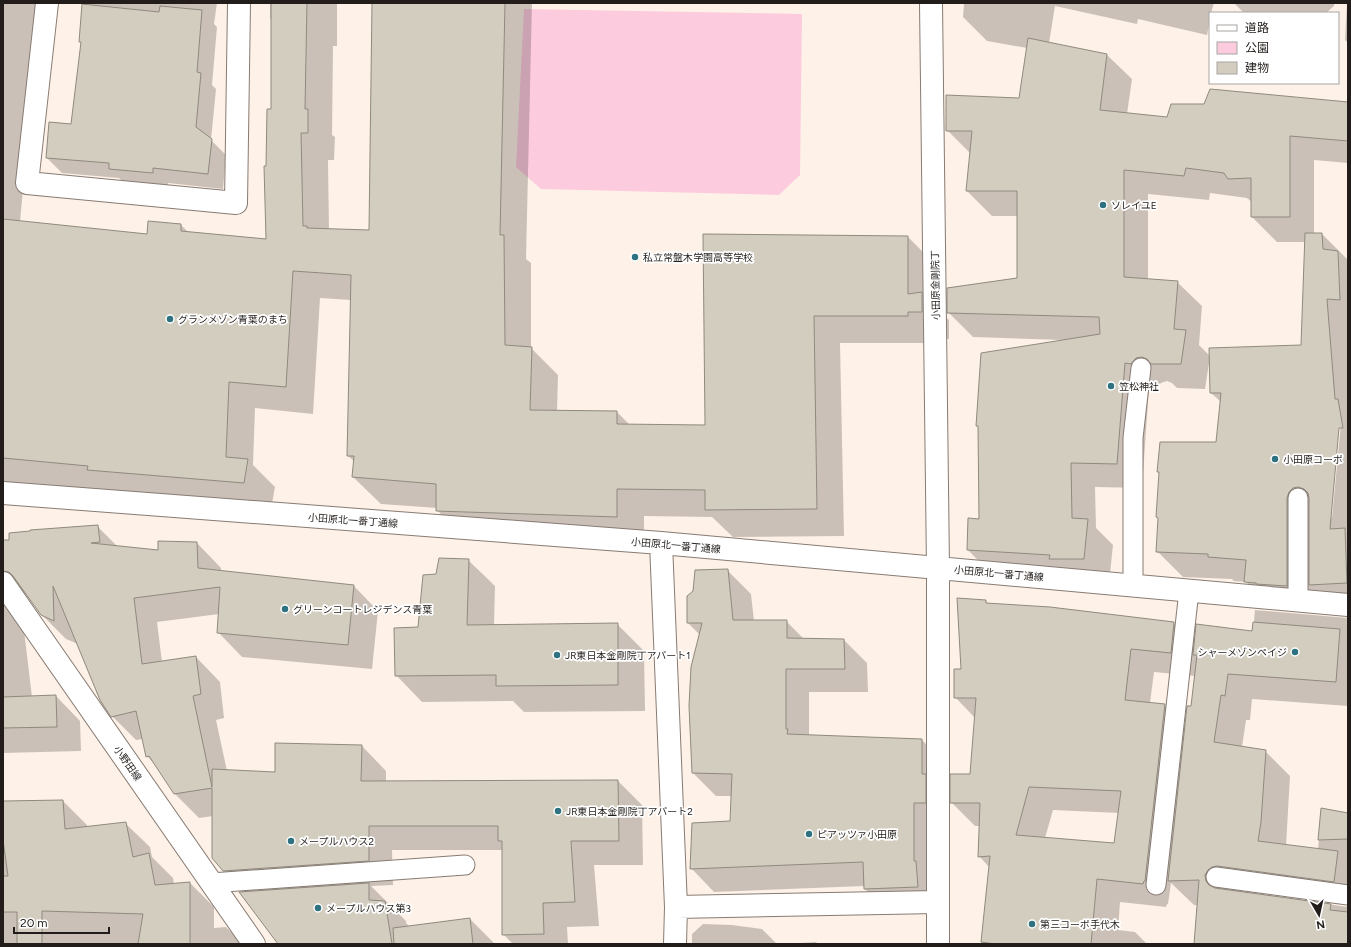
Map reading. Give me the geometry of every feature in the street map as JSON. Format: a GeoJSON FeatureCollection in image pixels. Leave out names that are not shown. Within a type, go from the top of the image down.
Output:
{"type":"FeatureCollection","features":[{"type":"Feature","properties":{"kind":"street"},"geometry":{"type":"LineString","coordinates":[[46,3],[27,183],[236,203],[240,3]]}},
{"type":"Feature","properties":{"kind":"street","name":"小田原金剛院丁"},"geometry":{"type":"LineString","coordinates":[[931,3],[938,568],[938,944]]}},
{"type":"Feature","properties":{"kind":"street","name":"小田原北一番丁通線"},"geometry":{"type":"LineString","coordinates":[[7,497],[661,543],[1348,605]]}},
{"type":"Feature","properties":{"kind":"street"},"geometry":{"type":"LineString","coordinates":[[661,543],[676,907],[675,944]]}},
{"type":"Feature","properties":{"kind":"street","name":"小野田線"},"geometry":{"type":"LineString","coordinates":[[3,583],[254,944]]}},
{"type":"Feature","properties":{"kind":"street"},"geometry":{"type":"LineString","coordinates":[[676,907],[937,902]]}},
{"type":"Feature","properties":{"kind":"lane"},"geometry":{"type":"LineString","coordinates":[[1133,586],[1133,438],[1141,368]]}},
{"type":"Feature","properties":{"kind":"lane"},"geometry":{"type":"LineString","coordinates":[[1298,498],[1298,600]]}},
{"type":"Feature","properties":{"kind":"lane"},"geometry":{"type":"LineString","coordinates":[[1156,885],[1189,591]]}},
{"type":"Feature","properties":{"kind":"lane"},"geometry":{"type":"LineString","coordinates":[[211,883],[465,865]]}},
{"type":"Feature","properties":{"kind":"lane"},"geometry":{"type":"LineString","coordinates":[[1216,877],[1348,895]]}},
{"type":"Feature","properties":{"kind":"green space"},"geometry":{"type":"Polygon","coordinates":[[[524,9],[802,14],[800,175],[779,195],[541,189],[516,167],[524,9]]]}},
{"type":"Feature","properties":{"kind":"building"},"geometry":{"type":"Polygon","coordinates":[[[271,3],[307,3],[305,109],[308,109],[308,133],[301,133],[303,226],[307,226],[307,228],[369,230],[372,3],[505,3],[500,235],[504,235],[505,345],[532,347],[530,410],[617,411],[617,424],[705,425],[703,234],[908,236],[908,294],[922,292],[922,312],[908,312],[908,316],[814,316],[817,509],[705,510],[705,490],[617,489],[617,517],[436,511],[436,484],[352,477],[354,456],[347,456],[351,275],[293,271],[286,387],[229,382],[226,457],[248,459],[244,483],[87,470],[88,466],[3,458],[3,219],[147,234],[148,221],[181,224],[181,231],[266,239],[264,166],[266,166],[267,109],[271,109],[271,3]]]}},
{"type":"Feature","properties":{"kind":"building"},"geometry":{"type":"Polygon","coordinates":[[[82,4],[159,12],[160,6],[202,10],[197,72],[201,73],[196,127],[212,139],[208,174],[153,168],[153,173],[109,169],[109,163],[46,158],[49,122],[71,124],[81,42],[79,42],[82,4]]]}},
{"type":"Feature","properties":{"kind":"building"},"geometry":{"type":"Polygon","coordinates":[[[1028,38],[1107,54],[1100,110],[1167,117],[1171,104],[1204,104],[1210,89],[1348,102],[1348,141],[1290,136],[1290,217],[1251,217],[1251,178],[1228,179],[1224,173],[1186,168],[1184,176],[1124,170],[1124,277],[1178,281],[1174,329],[1186,330],[1181,364],[1151,364],[1147,359],[1142,357],[1136,358],[1131,364],[1125,363],[1117,464],[1071,463],[1072,518],[1088,519],[1084,559],[1049,559],[1050,555],[967,550],[968,518],[979,519],[978,426],[976,426],[981,353],[1100,334],[1099,317],[947,313],[947,288],[1017,278],[1017,191],[966,191],[972,131],[946,131],[946,95],[1019,98],[1028,38]]]}},
{"type":"Feature","properties":{"kind":"building"},"geometry":{"type":"Polygon","coordinates":[[[1305,233],[1322,233],[1323,249],[1338,251],[1340,300],[1327,299],[1335,399],[1338,399],[1343,428],[1339,428],[1330,529],[1345,528],[1347,583],[1309,585],[1309,498],[1308,493],[1304,489],[1298,487],[1293,488],[1289,492],[1287,498],[1287,586],[1256,584],[1244,582],[1246,560],[1208,557],[1208,554],[1156,552],[1158,518],[1156,517],[1159,472],[1157,472],[1160,442],[1216,442],[1221,393],[1210,393],[1209,348],[1301,345],[1305,233]]]}},
{"type":"Feature","properties":{"kind":"building"},"geometry":{"type":"Polygon","coordinates":[[[98,525],[100,542],[91,543],[158,550],[158,541],[197,542],[198,568],[354,585],[348,645],[217,633],[220,587],[134,598],[142,664],[196,656],[201,694],[193,696],[212,787],[212,769],[275,772],[275,743],[362,745],[361,781],[618,780],[619,841],[571,841],[575,902],[543,903],[544,934],[502,935],[502,841],[498,841],[498,826],[369,826],[369,861],[223,871],[212,858],[212,788],[174,794],[149,756],[146,757],[136,711],[111,717],[100,700],[53,586],[54,621],[41,615],[13,576],[9,572],[3,571],[3,540],[9,540],[9,533],[98,525]]]}},
{"type":"Feature","properties":{"kind":"building"},"geometry":{"type":"Polygon","coordinates":[[[439,558],[469,559],[467,625],[618,623],[618,685],[496,686],[496,675],[395,676],[394,628],[418,627],[423,575],[436,574],[439,558]]]}},
{"type":"Feature","properties":{"kind":"building"},"geometry":{"type":"Polygon","coordinates":[[[728,569],[733,620],[787,620],[787,638],[844,639],[845,669],[786,669],[787,734],[922,739],[922,774],[926,774],[926,803],[914,803],[914,861],[916,861],[918,887],[864,889],[863,862],[690,869],[692,823],[730,821],[732,774],[692,773],[689,706],[691,667],[702,623],[687,623],[687,596],[693,591],[695,570],[728,569]]]}},
{"type":"Feature","properties":{"kind":"building"},"geometry":{"type":"Polygon","coordinates":[[[957,598],[986,600],[986,603],[1050,607],[1174,622],[1171,653],[1131,649],[1125,700],[1165,704],[1145,881],[1143,884],[1097,879],[1091,944],[995,944],[981,942],[990,856],[978,857],[980,803],[950,803],[950,774],[970,774],[976,698],[954,698],[954,669],[961,669],[957,598]],[[1029,787],[1016,835],[1114,843],[1121,791],[1029,787]]]}},
{"type":"Feature","properties":{"kind":"building"},"geometry":{"type":"Polygon","coordinates":[[[1253,622],[1340,629],[1336,682],[1228,674],[1225,696],[1221,695],[1214,742],[1266,750],[1261,822],[1258,841],[1338,851],[1334,882],[1217,866],[1208,870],[1205,875],[1206,881],[1209,885],[1215,888],[1331,904],[1330,910],[1348,912],[1348,944],[1194,944],[1199,880],[1168,881],[1187,706],[1191,706],[1197,655],[1193,655],[1196,624],[1252,631],[1253,622]]]}},
{"type":"Feature","properties":{"kind":"building"},"geometry":{"type":"Polygon","coordinates":[[[56,695],[57,727],[3,728],[3,697],[56,695]]]}},
{"type":"Feature","properties":{"kind":"building"},"geometry":{"type":"Polygon","coordinates":[[[63,800],[65,829],[126,822],[133,857],[149,853],[155,885],[190,882],[190,944],[138,944],[143,914],[42,911],[42,944],[17,944],[17,912],[3,912],[3,876],[8,876],[3,840],[3,801],[63,800]]]}},
{"type":"Feature","properties":{"kind":"building"},"geometry":{"type":"Polygon","coordinates":[[[1321,808],[1348,813],[1348,839],[1318,840],[1321,808]]]}},
{"type":"Feature","properties":{"kind":"building","name":"メープルハウス第3"},"geometry":{"type":"Polygon","coordinates":[[[369,883],[369,900],[385,901],[392,944],[278,944],[239,892],[369,883]]]}},
{"type":"Feature","properties":{"kind":"building"},"geometry":{"type":"Polygon","coordinates":[[[470,918],[473,944],[394,944],[393,928],[470,918]]]}},
{"type":"Feature","properties":{"kind":"place","name":"ソレイユE"},"geometry":{"type":"Point","coordinates":[1103,205]}},
{"type":"Feature","properties":{"kind":"place","name":"私立常盤木学園高等学校"},"geometry":{"type":"Point","coordinates":[635,257]}},
{"type":"Feature","properties":{"kind":"place","name":"グランメゾン青葉のまち"},"geometry":{"type":"Point","coordinates":[170,319]}},
{"type":"Feature","properties":{"kind":"place","name":"笠松神社"},"geometry":{"type":"Point","coordinates":[1111,386]}},
{"type":"Feature","properties":{"kind":"place","name":"小田原コーポ"},"geometry":{"type":"Point","coordinates":[1275,459]}},
{"type":"Feature","properties":{"kind":"place","name":"グリーンコートレジデンス青葉"},"geometry":{"type":"Point","coordinates":[285,609]}},
{"type":"Feature","properties":{"kind":"place","name":"シャーメゾンペイジ"},"geometry":{"type":"Point","coordinates":[1295,652]}},
{"type":"Feature","properties":{"kind":"place","name":"JR東日本金剛院丁アパート1"},"geometry":{"type":"Point","coordinates":[557,655]}},
{"type":"Feature","properties":{"kind":"place","name":"JR東日本金剛院丁アパート2"},"geometry":{"type":"Point","coordinates":[558,811]}},
{"type":"Feature","properties":{"kind":"place","name":"ピアッツァ小田原"},"geometry":{"type":"Point","coordinates":[809,834]}},
{"type":"Feature","properties":{"kind":"place","name":"メープルハウス2"},"geometry":{"type":"Point","coordinates":[291,841]}},
{"type":"Feature","properties":{"kind":"place","name":"メープルハウス第3"},"geometry":{"type":"Point","coordinates":[318,908]}},
{"type":"Feature","properties":{"kind":"place","name":"第三コーポ手代木"},"geometry":{"type":"Point","coordinates":[1032,924]}}]}
